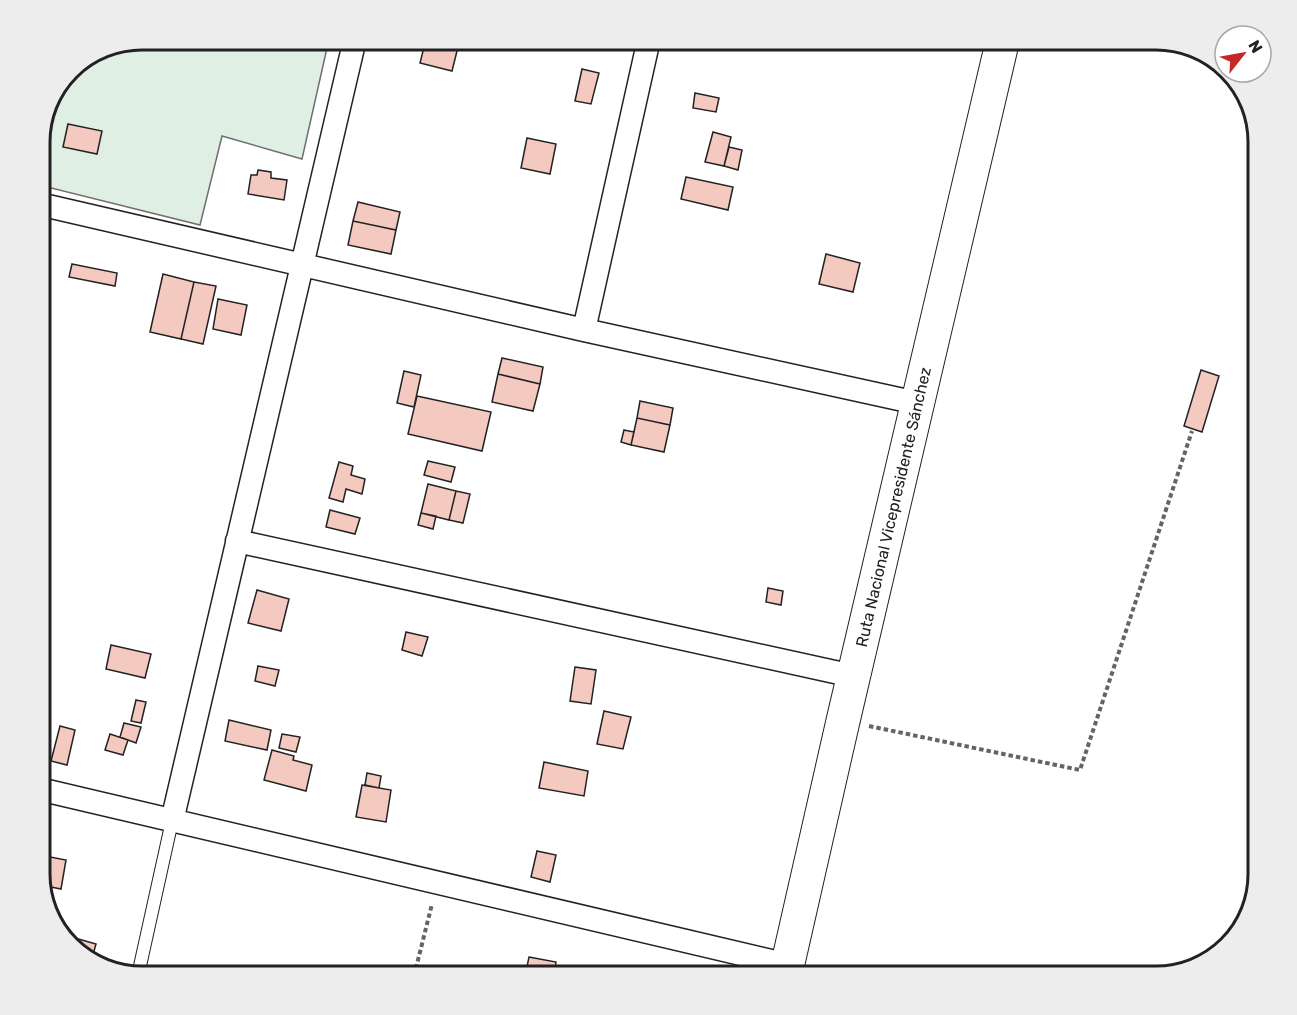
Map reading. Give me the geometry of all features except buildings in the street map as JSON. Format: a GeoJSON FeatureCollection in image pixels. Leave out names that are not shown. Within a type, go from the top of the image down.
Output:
{"type":"FeatureCollection","features":[{"type":"Feature","properties":{"kind":"highway","name":"Ruta Nacional Vicepresidente Sánchez"},"geometry":{"type":"LineString","coordinates":[[787,965],[1000,50]]}},
{"type":"Feature","properties":{"kind":"street"},"geometry":{"type":"LineString","coordinates":[[172,821],[352,50]]}},
{"type":"Feature","properties":{"kind":"street"},"geometry":{"type":"LineString","coordinates":[[584,330],[647,50]]}},
{"type":"Feature","properties":{"kind":"street"},"geometry":{"type":"LineString","coordinates":[[50,207],[584,330],[917,403]]}},
{"type":"Feature","properties":{"kind":"street"},"geometry":{"type":"LineString","coordinates":[[237,541],[854,676]]}},
{"type":"Feature","properties":{"kind":"street"},"geometry":{"type":"LineString","coordinates":[[50,792],[438,883],[766,965]]}},
{"type":"Feature","properties":{"kind":"lane"},"geometry":{"type":"LineString","coordinates":[[140,965],[172,821]]}},
{"type":"Feature","properties":{"kind":"path"},"geometry":{"type":"LineString","coordinates":[[843,721],[1080,770],[1192,431]]}},
{"type":"Feature","properties":{"kind":"path"},"geometry":{"type":"LineString","coordinates":[[417,965],[438,883]]}},
{"type":"Feature","properties":{"kind":"green space"},"geometry":{"type":"Polygon","coordinates":[[[327,50],[302,159],[222,136],[200,225],[50,188],[51,123],[56,106],[65,90],[76,76],[90,65],[106,56],[123,51],[327,50]]]}}]}
